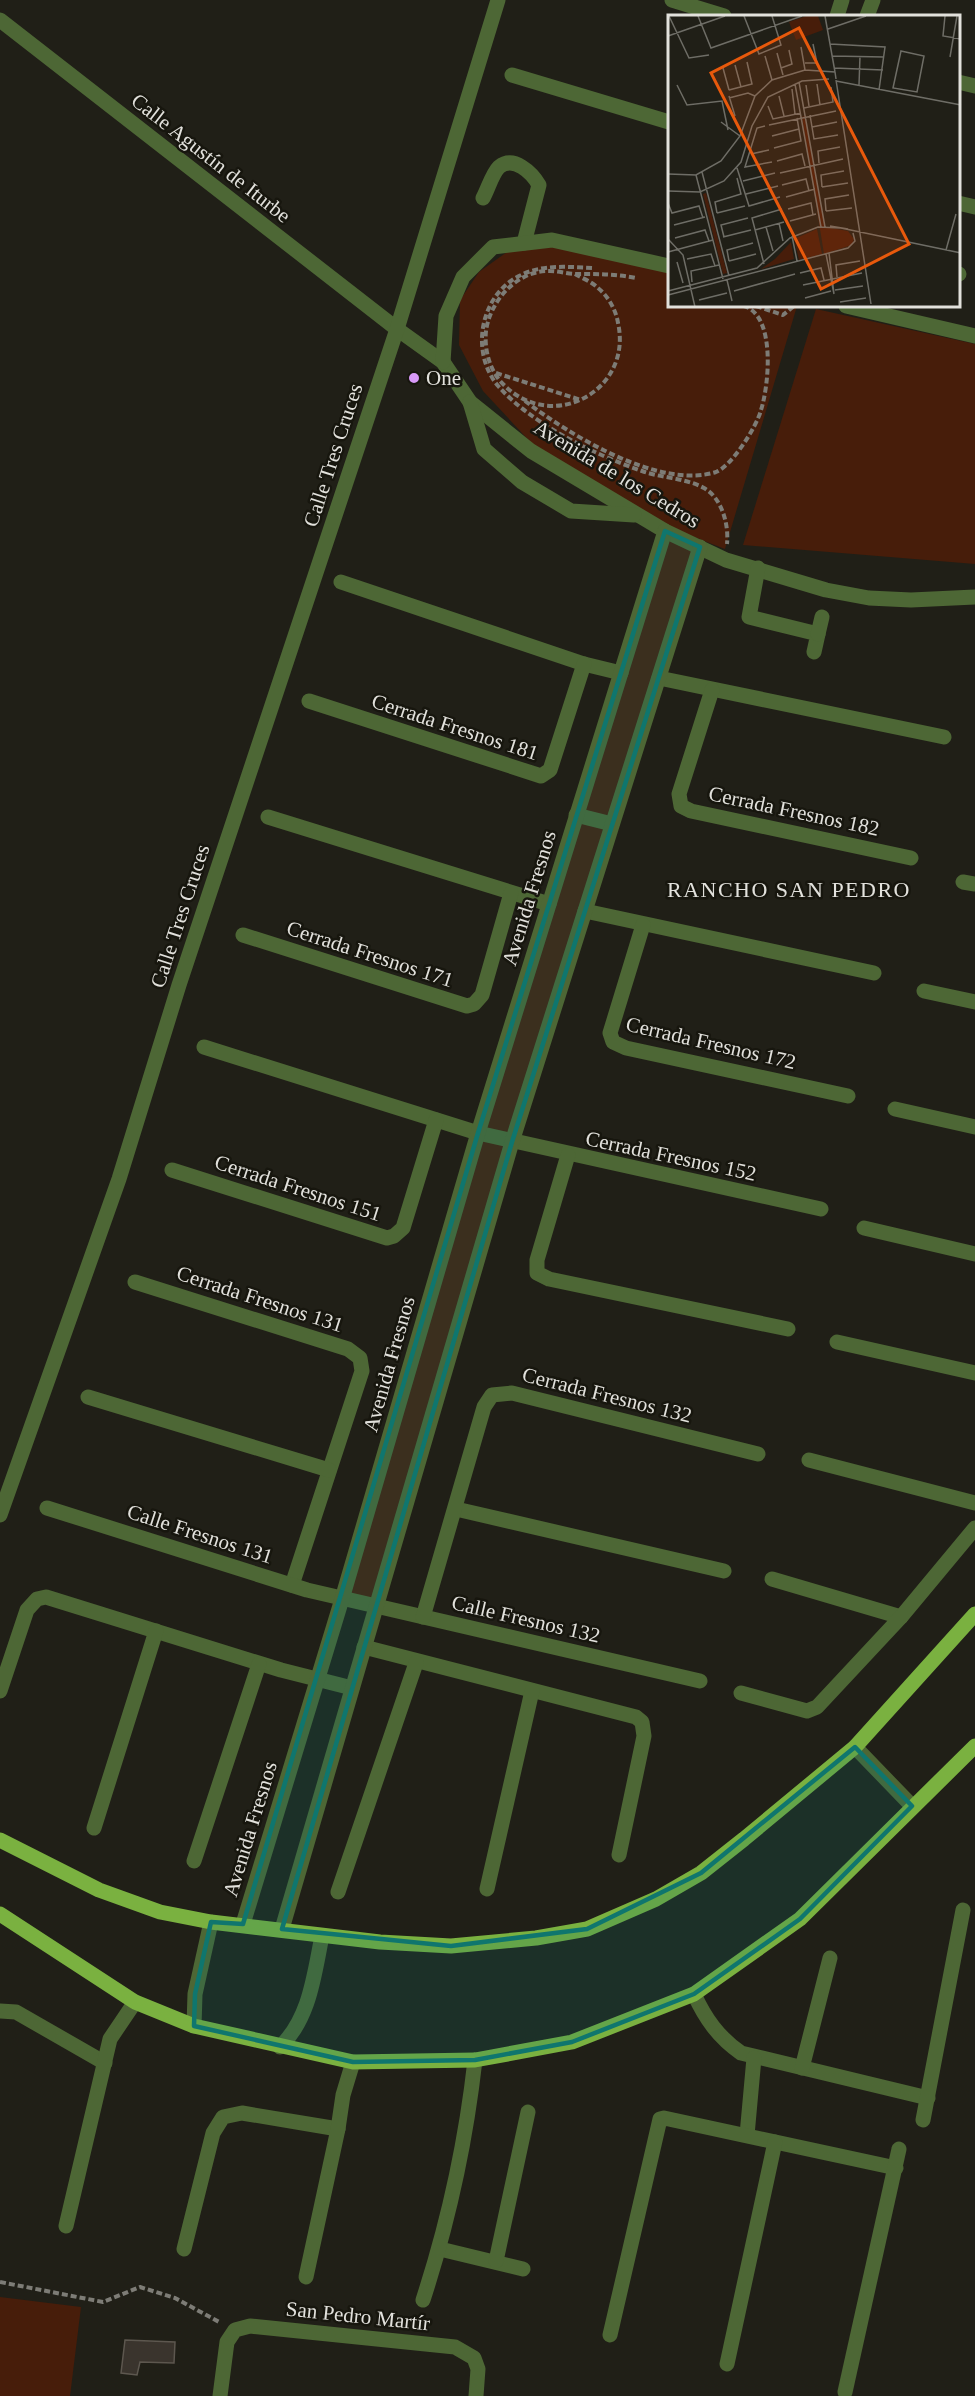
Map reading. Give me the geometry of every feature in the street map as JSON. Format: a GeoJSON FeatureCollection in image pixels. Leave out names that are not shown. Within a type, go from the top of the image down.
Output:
{"type":"FeatureCollection","features":[{"type":"Feature","properties":{"kind":"main road"},"geometry":{"type":"LineString","coordinates":[[0,1840],[99,1890],[160,1912],[211,1922],[243,1924],[322,1936],[451,1946],[536,1938],[587,1929],[656,1899],[701,1873],[855,1747],[975,1614]]}},
{"type":"Feature","properties":{"kind":"main road"},"geometry":{"type":"LineString","coordinates":[[0,1914],[135,2002],[194,2026],[353,2062],[475,2060],[572,2042],[694,1994],[800,1919],[975,1746]]}},
{"type":"Feature","properties":{"kind":"street","name":"Calle Tres Cruces"},"geometry":{"type":"LineString","coordinates":[[0,1515],[119,1179],[179,985],[397,329],[498,0]]}},
{"type":"Feature","properties":{"kind":"street"},"geometry":{"type":"LineString","coordinates":[[672,0],[721,15]]}},
{"type":"Feature","properties":{"kind":"street"},"geometry":{"type":"LineString","coordinates":[[837,15],[842,0]]}},
{"type":"Feature","properties":{"kind":"street"},"geometry":{"type":"LineString","coordinates":[[867,15],[873,0]]}},
{"type":"Feature","properties":{"kind":"street","name":"Calle Agustín de Iturbe"},"geometry":{"type":"LineString","coordinates":[[0,20],[397,329]]}},
{"type":"Feature","properties":{"kind":"street"},"geometry":{"type":"LineString","coordinates":[[512,75],[668,122]]}},
{"type":"Feature","properties":{"kind":"street"},"geometry":{"type":"LineString","coordinates":[[960,82],[975,86]]}},
{"type":"Feature","properties":{"kind":"street"},"geometry":{"type":"LineString","coordinates":[[483,198],[497,169],[505,164],[517,165],[531,172],[539,185],[524,243]]}},
{"type":"Feature","properties":{"kind":"street"},"geometry":{"type":"LineString","coordinates":[[960,203],[975,207]]}},
{"type":"Feature","properties":{"kind":"street"},"geometry":{"type":"LineString","coordinates":[[443,362],[446,316],[463,277],[493,247],[552,240],[668,266]]}},
{"type":"Feature","properties":{"kind":"street"},"geometry":{"type":"LineString","coordinates":[[857,308],[975,336]]}},
{"type":"Feature","properties":{"kind":"street","name":"Avenida de los Cedros"},"geometry":{"type":"LineString","coordinates":[[397,329],[443,362],[470,402],[531,451],[637,516],[726,560],[826,590],[869,597],[911,600],[975,597]]}},
{"type":"Feature","properties":{"kind":"street"},"geometry":{"type":"LineString","coordinates":[[470,402],[484,449],[522,482],[571,511],[637,516]]}},
{"type":"Feature","properties":{"kind":"street","name":"Avenida Fresnos"},"geometry":{"type":"LineString","coordinates":[[243,1924],[342,1599],[478,1133],[664,531]]}},
{"type":"Feature","properties":{"kind":"street"},"geometry":{"type":"LineString","coordinates":[[282,1929],[512,1142],[700,547]]}},
{"type":"Feature","properties":{"kind":"street"},"geometry":{"type":"LineString","coordinates":[[758,568],[749,617],[818,634]]}},
{"type":"Feature","properties":{"kind":"street"},"geometry":{"type":"LineString","coordinates":[[341,582],[584,664],[621,673]]}},
{"type":"Feature","properties":{"kind":"street"},"geometry":{"type":"LineString","coordinates":[[814,652],[822,617]]}},
{"type":"Feature","properties":{"kind":"street","name":"Cerrada Fresnos 181"},"geometry":{"type":"LineString","coordinates":[[309,701],[541,776],[546,775],[552,765],[584,664]]}},
{"type":"Feature","properties":{"kind":"street"},"geometry":{"type":"LineString","coordinates":[[659,678],[944,737]]}},
{"type":"Feature","properties":{"kind":"street","name":"Cerrada Fresnos 182"},"geometry":{"type":"LineString","coordinates":[[712,690],[679,794],[681,806],[691,811],[911,858]]}},
{"type":"Feature","properties":{"kind":"street","name":"Avenida Fresnos"},"geometry":{"type":"LineString","coordinates":[[576,815],[612,824]]}},
{"type":"Feature","properties":{"kind":"street"},"geometry":{"type":"LineString","coordinates":[[268,817],[549,904]]}},
{"type":"Feature","properties":{"kind":"street","name":"Cerrada Fresnos 171"},"geometry":{"type":"LineString","coordinates":[[243,935],[467,1006],[474,1004],[482,995],[511,893]]}},
{"type":"Feature","properties":{"kind":"street"},"geometry":{"type":"LineString","coordinates":[[585,911],[874,973]]}},
{"type":"Feature","properties":{"kind":"street","name":"Cerrada Fresnos 172"},"geometry":{"type":"LineString","coordinates":[[643,925],[610,1033],[613,1042],[626,1048],[848,1096]]}},
{"type":"Feature","properties":{"kind":"street"},"geometry":{"type":"LineString","coordinates":[[924,991],[975,1002]]}},
{"type":"Feature","properties":{"kind":"street"},"geometry":{"type":"LineString","coordinates":[[204,1047],[512,1142]]}},
{"type":"Feature","properties":{"kind":"street"},"geometry":{"type":"LineString","coordinates":[[895,1109],[975,1127]]}},
{"type":"Feature","properties":{"kind":"street","name":"Cerrada Fresnos 151"},"geometry":{"type":"LineString","coordinates":[[172,1170],[387,1238],[394,1236],[404,1228],[436,1120]]}},
{"type":"Feature","properties":{"kind":"street","name":"Cerrada Fresnos 152"},"geometry":{"type":"LineString","coordinates":[[512,1142],[821,1209]]}},
{"type":"Feature","properties":{"kind":"street"},"geometry":{"type":"LineString","coordinates":[[568,1155],[537,1260],[537,1273],[549,1279],[788,1329]]}},
{"type":"Feature","properties":{"kind":"street"},"geometry":{"type":"LineString","coordinates":[[864,1228],[975,1254]]}},
{"type":"Feature","properties":{"kind":"street","name":"Cerrada Fresnos 131"},"geometry":{"type":"LineString","coordinates":[[135,1282],[348,1349],[360,1358],[362,1371],[292,1585]]}},
{"type":"Feature","properties":{"kind":"street"},"geometry":{"type":"LineString","coordinates":[[837,1342],[975,1373]]}},
{"type":"Feature","properties":{"kind":"street","name":"Cerrada Fresnos 132"},"geometry":{"type":"LineString","coordinates":[[423,1617],[456,1509],[483,1407],[492,1395],[503,1392],[758,1454]]}},
{"type":"Feature","properties":{"kind":"street"},"geometry":{"type":"LineString","coordinates":[[88,1397],[329,1470]]}},
{"type":"Feature","properties":{"kind":"street"},"geometry":{"type":"LineString","coordinates":[[808,1460],[975,1503]]}},
{"type":"Feature","properties":{"kind":"street","name":"Calle Fresnos 131"},"geometry":{"type":"LineString","coordinates":[[47,1508],[342,1599]]}},
{"type":"Feature","properties":{"kind":"street"},"geometry":{"type":"LineString","coordinates":[[456,1509],[724,1571]]}},
{"type":"Feature","properties":{"kind":"street"},"geometry":{"type":"LineString","coordinates":[[741,1693],[801,1710],[812,1710],[901,1617],[975,1528]]}},
{"type":"Feature","properties":{"kind":"street"},"geometry":{"type":"LineString","coordinates":[[772,1579],[901,1617]]}},
{"type":"Feature","properties":{"kind":"street"},"geometry":{"type":"LineString","coordinates":[[0,1691],[27,1610],[37,1599],[53,1598],[260,1664],[352,1688]]}},
{"type":"Feature","properties":{"kind":"street","name":"Calle Fresnos 132"},"geometry":{"type":"LineString","coordinates":[[342,1599],[700,1681]]}},
{"type":"Feature","properties":{"kind":"street"},"geometry":{"type":"LineString","coordinates":[[94,1828],[156,1630]]}},
{"type":"Feature","properties":{"kind":"street"},"geometry":{"type":"LineString","coordinates":[[364,1647],[416,1663],[630,1715],[642,1722],[644,1736],[619,1856]]}},
{"type":"Feature","properties":{"kind":"street"},"geometry":{"type":"LineString","coordinates":[[338,1892],[416,1663]]}},
{"type":"Feature","properties":{"kind":"street"},"geometry":{"type":"LineString","coordinates":[[194,1861],[260,1664]]}},
{"type":"Feature","properties":{"kind":"street"},"geometry":{"type":"LineString","coordinates":[[487,1889],[532,1691]]}},
{"type":"Feature","properties":{"kind":"street"},"geometry":{"type":"LineString","coordinates":[[855,1747],[912,1806]]}},
{"type":"Feature","properties":{"kind":"street"},"geometry":{"type":"LineString","coordinates":[[923,2120],[963,1910]]}},
{"type":"Feature","properties":{"kind":"street","name":"Avenida Fresnos"},"geometry":{"type":"LineString","coordinates":[[194,2026],[195,1994],[211,1922]]}},
{"type":"Feature","properties":{"kind":"street"},"geometry":{"type":"LineString","coordinates":[[280,2047],[294,2034],[304,2013],[322,1936]]}},
{"type":"Feature","properties":{"kind":"street"},"geometry":{"type":"LineString","coordinates":[[802,2068],[831,1958]]}},
{"type":"Feature","properties":{"kind":"street"},"geometry":{"type":"LineString","coordinates":[[694,1994],[705,2018],[727,2043],[754,2058],[928,2097]]}},
{"type":"Feature","properties":{"kind":"street"},"geometry":{"type":"LineString","coordinates":[[66,2226],[110,2039],[135,2002]]}},
{"type":"Feature","properties":{"kind":"street"},"geometry":{"type":"LineString","coordinates":[[0,2011],[16,2012],[105,2063]]}},
{"type":"Feature","properties":{"kind":"street"},"geometry":{"type":"LineString","coordinates":[[747,2135],[754,2058]]}},
{"type":"Feature","properties":{"kind":"street"},"geometry":{"type":"LineString","coordinates":[[423,2300],[440,2249],[470,2108],[475,2060]]}},
{"type":"Feature","properties":{"kind":"street"},"geometry":{"type":"LineString","coordinates":[[306,2277],[339,2129],[343,2095],[353,2062]]}},
{"type":"Feature","properties":{"kind":"street"},"geometry":{"type":"LineString","coordinates":[[496,2261],[528,2112]]}},
{"type":"Feature","properties":{"kind":"street"},"geometry":{"type":"LineString","coordinates":[[184,2249],[213,2133],[223,2116],[242,2113],[339,2129]]}},
{"type":"Feature","properties":{"kind":"street"},"geometry":{"type":"LineString","coordinates":[[610,2335],[660,2119],[747,2135],[896,2168]]}},
{"type":"Feature","properties":{"kind":"street"},"geometry":{"type":"LineString","coordinates":[[727,2364],[775,2142]]}},
{"type":"Feature","properties":{"kind":"street"},"geometry":{"type":"LineString","coordinates":[[845,2392],[900,2150]]}},
{"type":"Feature","properties":{"kind":"street"},"geometry":{"type":"LineString","coordinates":[[440,2249],[523,2269]]}},
{"type":"Feature","properties":{"kind":"street","name":"San Pedro Martír"},"geometry":{"type":"LineString","coordinates":[[235,2330],[250,2326],[455,2348],[474,2358],[478,2369],[476,2396]]}},
{"type":"Feature","properties":{"kind":"street"},"geometry":{"type":"LineString","coordinates":[[220,2396],[227,2342],[235,2330]]}},
{"type":"Feature","properties":{"kind":"path"},"geometry":{"type":"LineString","coordinates":[[726,560],[728,536],[721,506],[704,488],[644,472],[542,422],[499,387],[486,365],[481,344],[484,317],[498,292],[520,275],[547,267],[611,268],[646,278],[611,273],[574,274],[548,271],[522,278],[500,295],[488,318],[485,342],[490,365],[503,385],[546,417],[603,449],[646,467],[692,477],[719,471],[738,453],[761,412],[769,369],[763,324],[750,308]]}},
{"type":"Feature","properties":{"kind":"path"},"geometry":{"type":"LineString","coordinates":[[522,399],[549,407],[582,400],[600,388],[616,365],[622,338],[616,310],[599,288],[574,274]]}},
{"type":"Feature","properties":{"kind":"path"},"geometry":{"type":"LineString","coordinates":[[762,308],[783,315],[792,308]]}},
{"type":"Feature","properties":{"kind":"path"},"geometry":{"type":"LineString","coordinates":[[496,373],[582,400]]}},
{"type":"Feature","properties":{"kind":"path"},"geometry":{"type":"LineString","coordinates":[[0,2282],[103,2302],[140,2287],[175,2298],[235,2330]]}},
{"type":"Feature","properties":{"kind":"highlighted area"},"geometry":{"type":"Polygon","coordinates":[[[665,531],[700,547],[512,1142],[282,1929],[451,1946],[587,1929],[701,1873],[855,1747],[912,1806],[800,1919],[694,1994],[572,2042],[475,2060],[353,2062],[194,2026],[195,1994],[211,1922],[243,1924],[478,1133],[665,531]]]}},
{"type":"Feature","properties":{"kind":"shaded area"},"geometry":{"type":"Polygon","coordinates":[[[553,247],[668,269],[668,308],[796,308],[725,549],[663,525],[535,447],[483,391],[459,345],[460,300],[479,272],[507,252],[553,247]]]}},
{"type":"Feature","properties":{"kind":"shaded area"},"geometry":{"type":"Polygon","coordinates":[[[816,309],[975,344],[975,564],[743,545],[816,309]]]}},
{"type":"Feature","properties":{"kind":"shaded area"},"geometry":{"type":"Polygon","coordinates":[[[665,531],[700,547],[376,1607],[342,1599],[665,531]]]}},
{"type":"Feature","properties":{"kind":"shaded area"},"geometry":{"type":"Polygon","coordinates":[[[0,2297],[81,2307],[70,2396],[0,2396],[0,2297]]]}},
{"type":"Feature","properties":{"kind":"building"},"geometry":{"type":"Polygon","coordinates":[[[125,2340],[175,2342],[174,2363],[140,2362],[137,2375],[121,2373],[125,2340]]]}},
{"type":"Feature","properties":{"kind":"place","name":"One"},"geometry":{"type":"Point","coordinates":[414,378]}},
{"type":"Feature","properties":{"kind":"district","name":"RANCHO SAN PEDRO"},"geometry":{"type":"Point","coordinates":[789,889]}}]}
